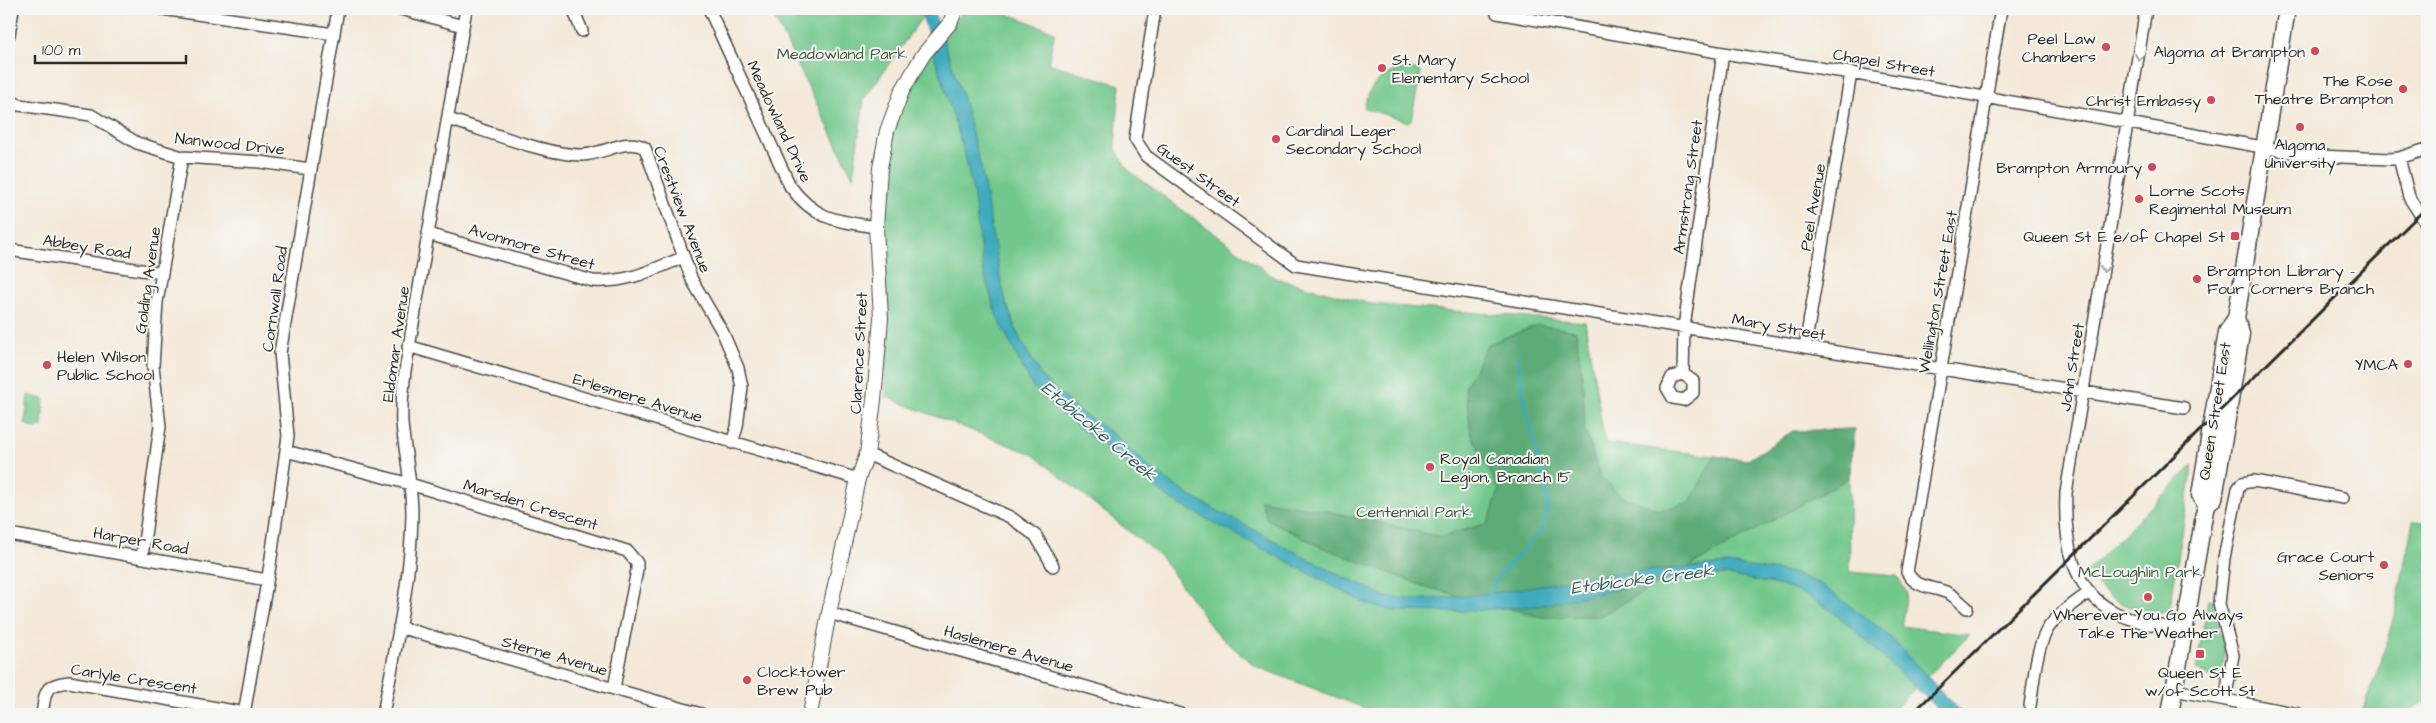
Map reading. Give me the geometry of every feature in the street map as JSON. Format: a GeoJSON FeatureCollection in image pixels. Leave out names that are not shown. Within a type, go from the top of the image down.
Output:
{"type":"FeatureCollection","features":[{"type":"Feature","properties":{"kind":"main road","name":"Queen Street East"},"geometry":{"type":"LineString","coordinates":[[2170,714],[2206,504],[2200,495],[2227,332],[2236,318],[2288,9]]}},
{"type":"Feature","properties":{"kind":"street"},"geometry":{"type":"LineString","coordinates":[[9,36],[13,9]]}},
{"type":"Feature","properties":{"kind":"street"},"geometry":{"type":"LineString","coordinates":[[162,9],[334,34]]}},
{"type":"Feature","properties":{"kind":"street","name":"Cornwall Road"},"geometry":{"type":"LineString","coordinates":[[244,713],[267,580],[288,436],[280,353],[338,9]]}},
{"type":"Feature","properties":{"kind":"street"},"geometry":{"type":"LineString","coordinates":[[401,9],[464,26]]}},
{"type":"Feature","properties":{"kind":"street","name":"Eldomar Avenue"},"geometry":{"type":"LineString","coordinates":[[383,714],[409,561],[412,515],[402,416],[408,346],[466,9]]}},
{"type":"Feature","properties":{"kind":"street"},"geometry":{"type":"LineString","coordinates":[[573,9],[582,31]]}},
{"type":"Feature","properties":{"kind":"street","name":"Meadowland Drive"},"geometry":{"type":"LineString","coordinates":[[709,9],[790,186],[803,204],[832,219],[876,227]]}},
{"type":"Feature","properties":{"kind":"street","name":"Clarence Street"},"geometry":{"type":"LineString","coordinates":[[810,714],[829,613],[858,479],[867,454],[881,318],[876,227],[880,168],[886,131],[902,91],[923,55],[950,23],[956,9]]}},
{"type":"Feature","properties":{"kind":"street","name":"Guest Street"},"geometry":{"type":"LineString","coordinates":[[1156,9],[1135,139],[1146,156],[1296,266],[1368,276]]}},
{"type":"Feature","properties":{"kind":"street","name":"Wellington Street East"},"geometry":{"type":"LineString","coordinates":[[1967,608],[1949,593],[1921,586],[1910,579],[1907,572],[2001,9]]}},
{"type":"Feature","properties":{"kind":"street","name":"John Street"},"geometry":{"type":"LineString","coordinates":[[2146,9],[2066,493],[2065,518],[2068,551],[2078,575],[2090,592],[2116,613],[2132,619],[2183,630]]}},
{"type":"Feature","properties":{"kind":"street","name":"Chapel Street"},"geometry":{"type":"LineString","coordinates":[[1497,12],[2318,156],[2399,158],[2427,149]]}},
{"type":"Feature","properties":{"kind":"street","name":"Armstrong Street"},"geometry":{"type":"LineString","coordinates":[[1683,374],[1684,326],[1723,53]]}},
{"type":"Feature","properties":{"kind":"street","name":"Peel Avenue"},"geometry":{"type":"LineString","coordinates":[[1805,347],[1852,73]]}},
{"type":"Feature","properties":{"kind":"street","name":"Nanwood Drive"},"geometry":{"type":"LineString","coordinates":[[9,100],[19,105],[91,115],[137,143],[182,157],[260,162],[310,169]]}},
{"type":"Feature","properties":{"kind":"street","name":"Crestview Avenue"},"geometry":{"type":"LineString","coordinates":[[448,119],[562,154],[603,153],[628,143],[637,143],[645,148],[692,280],[723,333],[738,368],[742,387],[737,427],[732,443]]}},
{"type":"Feature","properties":{"kind":"street","name":"Golding Avenue"},"geometry":{"type":"LineString","coordinates":[[142,557],[160,426],[153,366],[157,302],[182,157]]}},
{"type":"Feature","properties":{"kind":"street"},"geometry":{"type":"LineString","coordinates":[[2399,158],[2409,197],[2427,225]]}},
{"type":"Feature","properties":{"kind":"street","name":"Avonmore Street"},"geometry":{"type":"LineString","coordinates":[[428,234],[593,282],[614,282],[631,278],[684,257]]}},
{"type":"Feature","properties":{"kind":"street","name":"Abbey Road"},"geometry":{"type":"LineString","coordinates":[[9,250],[161,273]]}},
{"type":"Feature","properties":{"kind":"street","name":"Mary Street"},"geometry":{"type":"LineString","coordinates":[[1368,276],[1552,308],[1596,312],[1940,370],[2184,408]]}},
{"type":"Feature","properties":{"kind":"street","name":"Erlesmere Avenue"},"geometry":{"type":"LineString","coordinates":[[408,346],[858,479]]}},
{"type":"Feature","properties":{"kind":"street","name":"Marsden Crescent"},"geometry":{"type":"LineString","coordinates":[[286,451],[410,484],[627,551],[634,556],[637,570],[614,688]]}},
{"type":"Feature","properties":{"kind":"street"},"geometry":{"type":"LineString","coordinates":[[867,454],[1010,518],[1036,536],[1053,566]]}},
{"type":"Feature","properties":{"kind":"street"},"geometry":{"type":"LineString","coordinates":[[2225,700],[2233,655],[2219,604],[2224,558],[2238,489],[2242,484],[2254,481],[2343,498]]}},
{"type":"Feature","properties":{"kind":"street","name":"Harper Road"},"geometry":{"type":"LineString","coordinates":[[9,534],[267,580]]}},
{"type":"Feature","properties":{"kind":"street"},"geometry":{"type":"LineString","coordinates":[[2030,706],[2041,645],[2048,629],[2058,617],[2090,592]]}},
{"type":"Feature","properties":{"kind":"street","name":"Haslemere Avenue"},"geometry":{"type":"LineString","coordinates":[[829,613],[1180,714]]}},
{"type":"Feature","properties":{"kind":"street","name":"Sterne Avenue"},"geometry":{"type":"LineString","coordinates":[[399,627],[701,714]]}},
{"type":"Feature","properties":{"kind":"street","name":"Carlyle Crescent"},"geometry":{"type":"LineString","coordinates":[[42,714],[47,688],[51,684],[69,682],[244,713]]}},
{"type":"Feature","properties":{"kind":"street"},"geometry":{"type":"LineString","coordinates":[[2174,690],[2299,714]]}},
{"type":"Feature","properties":{"kind":"green space","name":"Meadowland Park"},"geometry":{"type":"Polygon","coordinates":[[[770,9],[928,9],[864,99],[853,177],[770,9]]]}},
{"type":"Feature","properties":{"kind":"green space","name":"Centennial Park"},"geometry":{"type":"Polygon","coordinates":[[[963,9],[995,9],[1055,32],[1048,63],[1120,85],[1115,147],[1128,170],[1275,278],[1371,304],[1585,322],[1605,443],[1748,460],[1793,431],[1855,429],[1849,479],[1850,572],[1897,576],[1907,593],[1901,626],[1970,635],[1889,714],[1380,714],[1255,666],[1215,632],[1161,557],[1032,454],[886,397],[884,212],[894,121],[915,75],[949,32],[963,9]]]}},
{"type":"Feature","properties":{"kind":"green space"},"geometry":{"type":"Polygon","coordinates":[[[1408,68],[1421,72],[1411,120],[1408,122],[1364,108],[1369,92],[1378,80],[1391,73],[1408,68]]]}},
{"type":"Feature","properties":{"kind":"green space"},"geometry":{"type":"Polygon","coordinates":[[[1538,325],[1576,331],[1583,384],[1585,431],[1600,476],[1621,496],[1660,510],[1690,502],[1714,456],[1748,460],[1793,431],[1855,429],[1849,478],[1600,616],[1541,617],[1426,587],[1317,545],[1267,519],[1260,500],[1327,511],[1441,537],[1488,523],[1499,490],[1471,433],[1465,387],[1488,344],[1538,325]]]}},
{"type":"Feature","properties":{"kind":"green space"},"geometry":{"type":"Polygon","coordinates":[[[28,395],[44,399],[42,427],[35,428],[25,424],[28,395]]]}},
{"type":"Feature","properties":{"kind":"green space","name":"McLoughlin Park"},"geometry":{"type":"Polygon","coordinates":[[[2193,465],[2170,608],[2163,613],[2139,609],[2111,597],[2103,591],[2087,571],[2193,465]]]}},
{"type":"Feature","properties":{"kind":"green space"},"geometry":{"type":"Polygon","coordinates":[[[2413,521],[2427,522],[2427,701],[2399,714],[2361,714],[2381,662],[2395,612],[2413,521]]]}},
{"type":"Feature","properties":{"kind":"green space"},"geometry":{"type":"Polygon","coordinates":[[[2208,599],[2213,600],[2213,607],[2225,650],[2220,683],[2196,669],[2208,599]]]}},
{"type":"Feature","properties":{"kind":"water"},"geometry":{"type":"Polygon","coordinates":[[[920,9],[933,9],[962,95],[981,167],[1006,303],[1019,337],[1043,379],[1079,411],[1116,436],[1151,469],[1192,497],[1332,571],[1387,597],[1416,600],[1487,594],[1609,574],[1728,564],[1792,573],[1820,584],[1884,631],[1963,714],[1943,714],[1850,626],[1829,609],[1806,595],[1783,586],[1726,575],[1688,576],[1537,606],[1450,612],[1394,611],[1365,603],[1171,500],[1138,472],[1057,411],[1032,386],[997,317],[983,270],[974,197],[965,155],[920,9]]]}},
{"type":"Feature","properties":{"kind":"waterway","name":"Etobicoke Creek"},"geometry":{"type":"LineString","coordinates":[[1490,596],[1495,580],[1543,529],[1548,502],[1524,399],[1518,356]]}},
{"type":"Feature","properties":{"kind":"railway"},"geometry":{"type":"LineString","coordinates":[[1912,714],[2427,207]]}},
{"type":"Feature","properties":{"kind":"place","name":"Peel Law Chambers"},"geometry":{"type":"Point","coordinates":[2106,47]}},
{"type":"Feature","properties":{"kind":"place","name":"Algoma at Brampton"},"geometry":{"type":"Point","coordinates":[2315,51]}},
{"type":"Feature","properties":{"kind":"place","name":"St. Mary Elementary School"},"geometry":{"type":"Point","coordinates":[1382,68]}},
{"type":"Feature","properties":{"kind":"place","name":"The Rose Theatre Brampton"},"geometry":{"type":"Point","coordinates":[2403,89]}},
{"type":"Feature","properties":{"kind":"place","name":"Christ Embassy"},"geometry":{"type":"Point","coordinates":[2211,100]}},
{"type":"Feature","properties":{"kind":"place","name":"Algoma University"},"geometry":{"type":"Point","coordinates":[2300,127]}},
{"type":"Feature","properties":{"kind":"place","name":"Cardinal Leger Secondary School"},"geometry":{"type":"Point","coordinates":[1276,139]}},
{"type":"Feature","properties":{"kind":"place","name":"Brampton Armoury"},"geometry":{"type":"Point","coordinates":[2152,167]}},
{"type":"Feature","properties":{"kind":"place","name":"Lorne Scots Regimental Museum"},"geometry":{"type":"Point","coordinates":[2139,199]}},
{"type":"Feature","properties":{"kind":"place","name":"Queen St E e/of Chapel St"},"geometry":{"type":"Point","coordinates":[2235,236]}},
{"type":"Feature","properties":{"kind":"place","name":"Brampton Library - Four Corners Branch"},"geometry":{"type":"Point","coordinates":[2197,279]}},
{"type":"Feature","properties":{"kind":"place","name":"YMCA"},"geometry":{"type":"Point","coordinates":[2408,364]}},
{"type":"Feature","properties":{"kind":"place","name":"Helen Wilson Public School"},"geometry":{"type":"Point","coordinates":[47,365]}},
{"type":"Feature","properties":{"kind":"place","name":"Royal Canadian Legion, Branch 15"},"geometry":{"type":"Point","coordinates":[1430,467]}},
{"type":"Feature","properties":{"kind":"place","name":"Grace Court Seniors"},"geometry":{"type":"Point","coordinates":[2384,565]}},
{"type":"Feature","properties":{"kind":"place","name":"Wherever You Go Always Take The Weather"},"geometry":{"type":"Point","coordinates":[2148,597]}},
{"type":"Feature","properties":{"kind":"place","name":"Queen St E w/of Scott St"},"geometry":{"type":"Point","coordinates":[2200,654]}},
{"type":"Feature","properties":{"kind":"place","name":"Clocktower Brew Pub"},"geometry":{"type":"Point","coordinates":[747,680]}}]}
